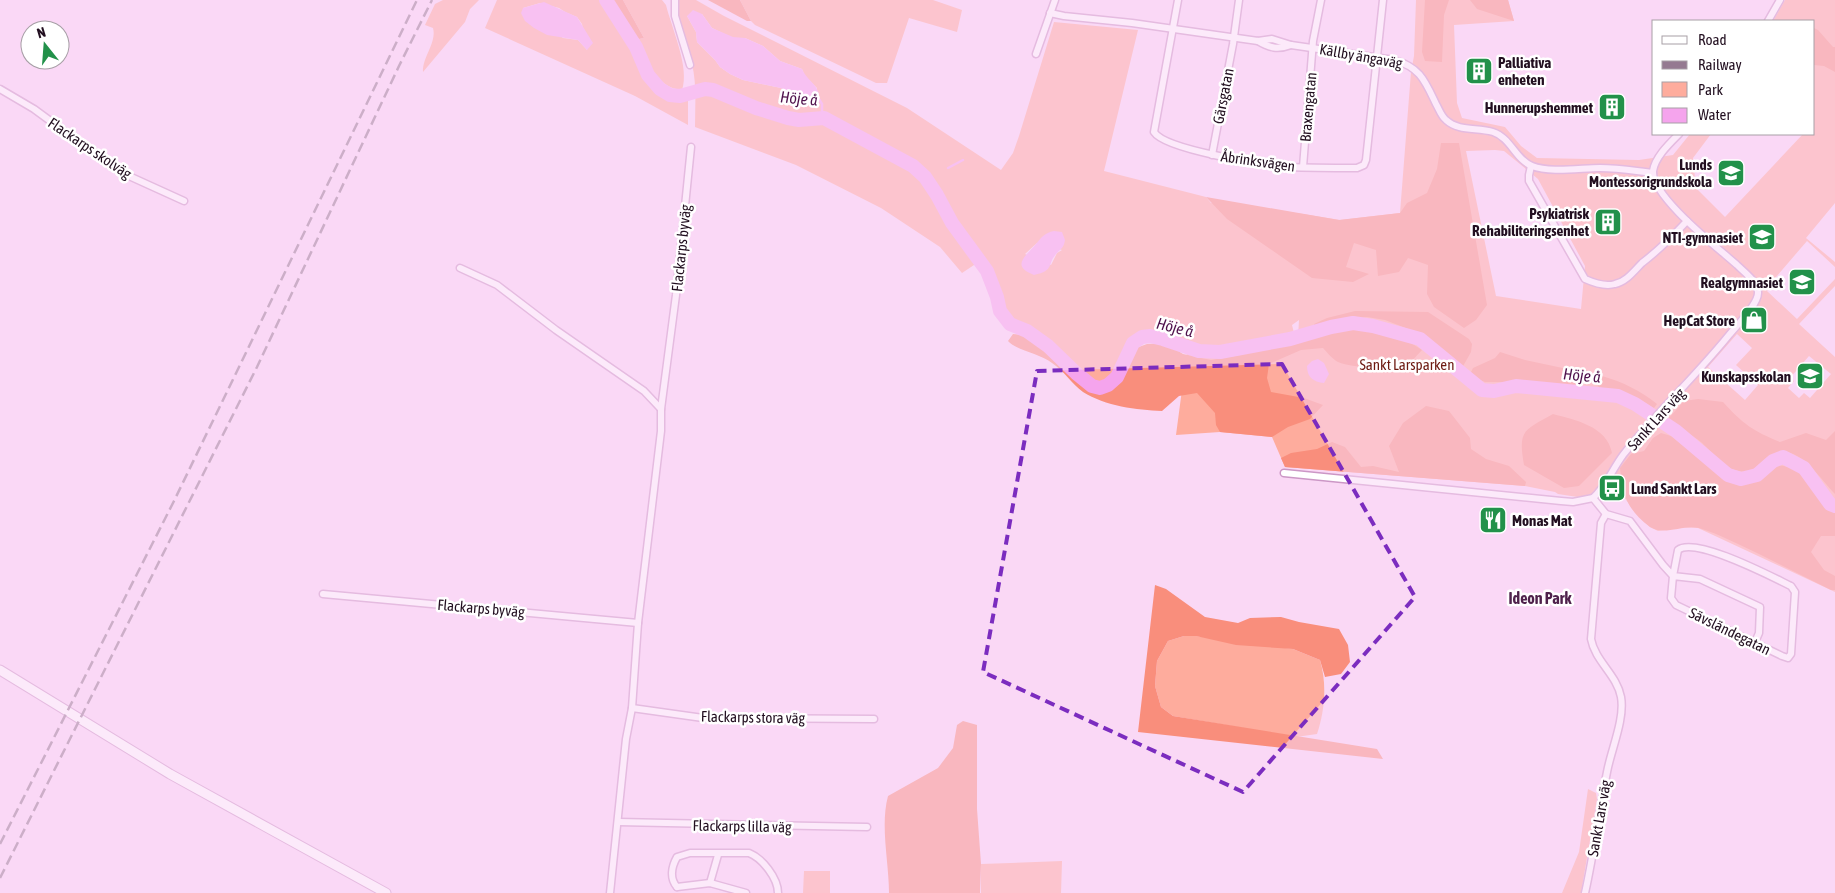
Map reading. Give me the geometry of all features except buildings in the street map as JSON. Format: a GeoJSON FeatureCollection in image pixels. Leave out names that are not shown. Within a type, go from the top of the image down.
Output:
{"type":"FeatureCollection","features":[{"type":"Feature","properties":{"kind":"main road"},"geometry":{"type":"LineString","coordinates":[[0,670],[170,774],[386,893]]}},
{"type":"Feature","properties":{"kind":"street"},"geometry":{"type":"LineString","coordinates":[[674,0],[675,16],[690,65]]}},
{"type":"Feature","properties":{"kind":"street"},"geometry":{"type":"LineString","coordinates":[[1036,54],[1054,0]]}},
{"type":"Feature","properties":{"kind":"street"},"geometry":{"type":"LineString","coordinates":[[1173,28],[1178,0]]}},
{"type":"Feature","properties":{"kind":"street","name":"Gärsgatan"},"geometry":{"type":"LineString","coordinates":[[1212,155],[1239,0]]}},
{"type":"Feature","properties":{"kind":"street","name":"Braxengatan"},"geometry":{"type":"LineString","coordinates":[[1302,167],[1313,47],[1321,0]]}},
{"type":"Feature","properties":{"kind":"street"},"geometry":{"type":"LineString","coordinates":[[1376,57],[1382,0]]}},
{"type":"Feature","properties":{"kind":"street"},"geometry":{"type":"LineString","coordinates":[[1769,20],[1780,0]]}},
{"type":"Feature","properties":{"kind":"street","name":"Källby ängaväg"},"geometry":{"type":"LineString","coordinates":[[1050,13],[1173,28],[1258,41],[1272,39],[1291,45],[1399,61],[1412,66],[1425,80],[1445,120],[1461,128],[1492,132],[1502,136],[1521,159],[1531,166]]}},
{"type":"Feature","properties":{"kind":"street","name":"Åbrinksvägen"},"geometry":{"type":"LineString","coordinates":[[1173,28],[1154,132],[1157,137],[1164,141],[1212,155],[1273,165],[1358,168],[1364,165],[1376,57]]}},
{"type":"Feature","properties":{"kind":"street","name":"Flackarps skolväg"},"geometry":{"type":"LineString","coordinates":[[0,88],[34,109],[129,176],[184,201]]}},
{"type":"Feature","properties":{"kind":"street"},"geometry":{"type":"LineString","coordinates":[[1678,135],[1658,160],[1653,173],[1610,168],[1553,169],[1531,166],[1529,181],[1585,279],[1604,285],[1616,284],[1627,278],[1665,245],[1688,221]]}},
{"type":"Feature","properties":{"kind":"street","name":"Flackarps byväg"},"geometry":{"type":"LineString","coordinates":[[610,893],[626,739],[632,708],[638,623],[691,147]]}},
{"type":"Feature","properties":{"kind":"street","name":"Sankt Lars väg"},"geometry":{"type":"LineString","coordinates":[[1593,498],[1608,481],[1623,456],[1703,366],[1745,315],[1754,303],[1758,291],[1752,280],[1688,221],[1660,192],[1653,173]]}},
{"type":"Feature","properties":{"kind":"street"},"geometry":{"type":"LineString","coordinates":[[460,268],[497,285],[556,330],[644,391],[661,409]]}},
{"type":"Feature","properties":{"kind":"street"},"geometry":{"type":"LineString","coordinates":[[1284,474],[1573,502],[1593,498],[1606,514],[1630,521],[1673,576],[1700,578],[1760,607],[1759,633],[1755,642]]}},
{"type":"Feature","properties":{"kind":"street","name":"Sankt Lars väg"},"geometry":{"type":"LineString","coordinates":[[1585,893],[1603,790],[1621,714],[1619,690],[1598,656],[1591,639],[1601,524],[1606,514]]}},
{"type":"Feature","properties":{"kind":"street","name":"Sävsländegatan"},"geometry":{"type":"LineString","coordinates":[[1684,547],[1711,550],[1791,586],[1795,592],[1791,654],[1788,658],[1755,642],[1676,605],[1672,598],[1673,576],[1678,550],[1684,547]]}},
{"type":"Feature","properties":{"kind":"street","name":"Flackarps byväg"},"geometry":{"type":"LineString","coordinates":[[323,594],[638,623]]}},
{"type":"Feature","properties":{"kind":"street","name":"Flackarps stora väg"},"geometry":{"type":"LineString","coordinates":[[632,708],[703,718],[874,719]]}},
{"type":"Feature","properties":{"kind":"street","name":"Flackarps lilla väg"},"geometry":{"type":"LineString","coordinates":[[618,822],[867,827]]}},
{"type":"Feature","properties":{"kind":"street"},"geometry":{"type":"LineString","coordinates":[[677,887],[672,873],[673,863],[677,857],[690,853],[718,855],[739,853],[756,856],[774,879],[778,893]]}},
{"type":"Feature","properties":{"kind":"street"},"geometry":{"type":"LineString","coordinates":[[710,883],[718,855]]}},
{"type":"Feature","properties":{"kind":"street"},"geometry":{"type":"LineString","coordinates":[[673,893],[677,887],[710,883],[746,893]]}},
{"type":"Feature","properties":{"kind":"highlighted area"},"geometry":{"type":"Polygon","coordinates":[[[1282,364],[1415,597],[1243,792],[983,672],[1037,371],[1282,364]]]}},
{"type":"Feature","properties":{"kind":"green space"},"geometry":{"type":"Polygon","coordinates":[[[443,0],[479,0],[470,9],[465,22],[423,72],[423,66],[434,34],[433,28],[425,25],[435,4],[443,0]]]}},
{"type":"Feature","properties":{"kind":"green space"},"geometry":{"type":"Polygon","coordinates":[[[497,0],[600,0],[626,40],[640,71],[650,87],[664,98],[688,100],[688,125],[635,96],[485,28],[497,0]],[[540,3],[523,8],[563,38],[578,40],[587,50],[582,24],[577,17],[559,8],[540,3]]]}},
{"type":"Feature","properties":{"kind":"green space"},"geometry":{"type":"Polygon","coordinates":[[[610,0],[623,0],[644,38],[639,39],[632,34],[610,0]]]}},
{"type":"Feature","properties":{"kind":"green space"},"geometry":{"type":"Polygon","coordinates":[[[623,0],[662,0],[666,5],[682,60],[684,81],[682,90],[665,84],[654,72],[645,56],[639,39],[644,38],[623,0]]]}},
{"type":"Feature","properties":{"kind":"green space","name":"Sankt Larsparken"},"geometry":{"type":"Polygon","coordinates":[[[677,0],[696,0],[907,108],[1001,170],[1013,153],[1054,22],[1138,30],[1104,171],[1206,197],[1211,203],[1340,220],[1400,213],[1411,72],[1414,56],[1416,0],[1508,0],[1514,21],[1454,25],[1457,103],[1462,118],[1505,127],[1521,146],[1537,158],[1639,160],[1673,155],[1689,135],[1710,135],[1693,158],[1696,188],[1725,217],[1802,135],[1815,135],[1815,20],[1774,20],[1785,0],[1835,0],[1835,203],[1806,238],[1835,262],[1835,267],[1807,241],[1770,284],[1767,291],[1797,319],[1835,279],[1835,286],[1799,324],[1835,357],[1835,592],[1698,528],[1681,527],[1658,531],[1650,527],[1634,511],[1624,497],[1584,498],[1525,486],[1285,467],[1272,437],[1220,432],[1176,435],[1187,352],[1219,358],[1298,337],[1299,320],[1292,325],[1294,333],[1259,342],[1231,346],[1196,346],[1167,335],[1149,333],[1140,335],[1129,346],[1114,376],[1103,383],[1094,383],[1080,374],[1051,343],[1019,325],[1008,316],[1003,309],[990,268],[977,263],[962,273],[940,247],[881,208],[796,165],[695,127],[694,72],[677,16],[677,0]],[[702,14],[687,16],[696,32],[697,42],[720,67],[743,80],[781,88],[792,94],[814,98],[817,88],[805,76],[802,69],[780,61],[763,46],[745,38],[733,38],[712,28],[702,14]],[[1466,151],[1496,296],[1581,309],[1585,266],[1538,179],[1504,151],[1466,151]],[[1037,243],[1025,254],[1051,265],[1057,253],[1062,250],[1037,243]],[[1737,334],[1708,367],[1745,400],[1758,385],[1736,365],[1752,348],[1737,334]],[[1809,356],[1790,378],[1794,381],[1788,388],[1799,398],[1804,393],[1810,398],[1831,374],[1809,356]]]}},
{"type":"Feature","properties":{"kind":"green space"},"geometry":{"type":"Polygon","coordinates":[[[708,0],[740,0],[751,21],[747,21],[708,0]]]}},
{"type":"Feature","properties":{"kind":"green space"},"geometry":{"type":"Polygon","coordinates":[[[740,0],[933,0],[962,10],[957,32],[909,18],[887,83],[876,83],[755,25],[740,0]]]}},
{"type":"Feature","properties":{"kind":"green space"},"geometry":{"type":"Polygon","coordinates":[[[1425,0],[1449,0],[1444,15],[1442,62],[1425,61],[1422,52],[1425,0]]]}},
{"type":"Feature","properties":{"kind":"green space"},"geometry":{"type":"Polygon","coordinates":[[[1470,0],[1508,0],[1514,21],[1477,9],[1470,0]]]}},
{"type":"Feature","properties":{"kind":"green space"},"geometry":{"type":"Polygon","coordinates":[[[1815,28],[1835,47],[1835,72],[1824,66],[1815,65],[1815,28]]]}},
{"type":"Feature","properties":{"kind":"green space"},"geometry":{"type":"Polygon","coordinates":[[[1441,143],[1459,143],[1487,305],[1476,320],[1464,328],[1434,307],[1427,294],[1428,265],[1408,258],[1399,272],[1378,276],[1376,250],[1354,243],[1346,267],[1369,274],[1353,282],[1312,278],[1227,219],[1206,197],[1339,220],[1400,213],[1407,203],[1427,193],[1437,169],[1441,143]]]}},
{"type":"Feature","properties":{"kind":"green space"},"geometry":{"type":"Polygon","coordinates":[[[1355,311],[1428,312],[1469,339],[1472,344],[1471,352],[1462,368],[1449,360],[1426,338],[1416,332],[1385,320],[1367,317],[1315,327],[1314,324],[1327,318],[1355,311]]]}},
{"type":"Feature","properties":{"kind":"green space"},"geometry":{"type":"Polygon","coordinates":[[[1367,328],[1405,339],[1422,350],[1409,364],[1392,366],[1364,367],[1338,362],[1323,348],[1301,350],[1269,364],[1267,378],[1271,392],[1304,398],[1323,405],[1310,419],[1288,427],[1272,437],[1220,432],[1216,425],[1215,413],[1197,393],[1179,396],[1162,411],[1142,410],[1101,401],[1083,392],[1047,360],[1008,341],[1013,334],[1024,335],[1038,343],[1090,391],[1101,392],[1116,387],[1126,374],[1136,348],[1147,344],[1166,343],[1183,354],[1211,360],[1241,355],[1329,330],[1367,328]]]}},
{"type":"Feature","properties":{"kind":"green space"},"geometry":{"type":"Polygon","coordinates":[[[1500,352],[1525,360],[1572,370],[1576,375],[1579,388],[1540,382],[1485,382],[1470,374],[1473,368],[1495,358],[1500,352]]]}},
{"type":"Feature","properties":{"kind":"green space"},"geometry":{"type":"Polygon","coordinates":[[[1602,376],[1631,387],[1657,404],[1654,408],[1636,397],[1599,388],[1597,383],[1602,376]]]}},
{"type":"Feature","properties":{"kind":"green space"},"geometry":{"type":"Polygon","coordinates":[[[1698,399],[1723,402],[1749,426],[1780,442],[1806,433],[1826,440],[1835,431],[1835,494],[1805,461],[1786,452],[1776,453],[1765,459],[1754,469],[1744,472],[1733,469],[1721,462],[1702,443],[1668,419],[1684,401],[1698,399]]]}},
{"type":"Feature","properties":{"kind":"green space"},"geometry":{"type":"Polygon","coordinates":[[[1426,406],[1449,411],[1470,438],[1471,449],[1486,459],[1509,466],[1526,482],[1525,486],[1285,467],[1281,458],[1291,453],[1317,449],[1332,442],[1345,447],[1361,467],[1373,466],[1399,472],[1389,446],[1403,423],[1426,406]]]}},
{"type":"Feature","properties":{"kind":"green space"},"geometry":{"type":"Polygon","coordinates":[[[1553,414],[1580,422],[1597,430],[1609,444],[1612,453],[1579,486],[1564,488],[1524,465],[1522,445],[1525,433],[1529,428],[1553,414]]]}},
{"type":"Feature","properties":{"kind":"green space"},"geometry":{"type":"Polygon","coordinates":[[[1661,433],[1671,436],[1727,480],[1743,484],[1761,479],[1774,465],[1787,467],[1803,477],[1819,498],[1835,511],[1835,536],[1821,536],[1811,552],[1824,570],[1835,576],[1835,590],[1831,590],[1707,530],[1687,527],[1661,530],[1650,527],[1642,521],[1631,508],[1625,494],[1620,468],[1631,454],[1644,451],[1653,438],[1661,433]]]}},
{"type":"Feature","properties":{"kind":"green space"},"geometry":{"type":"Polygon","coordinates":[[[1155,585],[1166,589],[1205,617],[1238,623],[1250,618],[1281,617],[1339,629],[1348,645],[1350,662],[1341,674],[1325,677],[1320,660],[1293,649],[1236,645],[1196,636],[1184,636],[1168,641],[1157,661],[1155,686],[1161,707],[1173,716],[1377,749],[1383,759],[1138,732],[1155,585]]]}},
{"type":"Feature","properties":{"kind":"green space"},"geometry":{"type":"Polygon","coordinates":[[[1184,636],[1293,649],[1320,660],[1324,678],[1324,697],[1322,716],[1317,734],[1296,737],[1173,716],[1161,707],[1155,686],[1157,661],[1168,641],[1184,636]]]}},
{"type":"Feature","properties":{"kind":"green space"},"geometry":{"type":"Polygon","coordinates":[[[963,721],[977,725],[977,809],[981,864],[980,893],[889,893],[885,832],[888,796],[938,768],[953,748],[957,725],[963,721]]]}},
{"type":"Feature","properties":{"kind":"green space"},"geometry":{"type":"Polygon","coordinates":[[[1588,789],[1596,793],[1597,799],[1581,893],[1562,893],[1579,852],[1588,789]]]}},
{"type":"Feature","properties":{"kind":"green space"},"geometry":{"type":"Polygon","coordinates":[[[1062,861],[1061,893],[981,893],[981,864],[1062,861]]]}},
{"type":"Feature","properties":{"kind":"green space"},"geometry":{"type":"Polygon","coordinates":[[[804,871],[830,871],[830,893],[803,893],[804,871]]]}},
{"type":"Feature","properties":{"kind":"water"},"geometry":{"type":"Polygon","coordinates":[[[544,2],[577,17],[593,43],[587,50],[578,40],[547,35],[525,21],[521,13],[523,8],[544,2]]]}},
{"type":"Feature","properties":{"kind":"water"},"geometry":{"type":"Polygon","coordinates":[[[693,10],[702,14],[712,28],[733,37],[745,38],[763,46],[780,61],[802,69],[819,94],[814,98],[792,94],[781,88],[743,80],[730,74],[720,67],[697,42],[696,32],[687,16],[693,10]]]}},
{"type":"Feature","properties":{"kind":"water"},"geometry":{"type":"Polygon","coordinates":[[[1054,231],[1062,232],[1065,240],[1063,247],[1054,257],[1048,269],[1034,275],[1027,272],[1021,264],[1022,261],[1044,236],[1054,231]]]}},
{"type":"Feature","properties":{"kind":"water"},"geometry":{"type":"Polygon","coordinates":[[[1318,359],[1324,363],[1329,374],[1324,383],[1311,378],[1307,370],[1307,366],[1312,361],[1318,359]]]}},
{"type":"Feature","properties":{"kind":"waterway","name":"Höje å"},"geometry":{"type":"LineString","coordinates":[[606,0],[636,47],[648,75],[660,89],[670,95],[680,96],[705,89],[713,90],[756,108],[788,118],[799,120],[824,118],[913,166],[925,177],[952,223],[987,271],[1000,311],[1010,324],[1027,331],[1048,346],[1092,386],[1100,388],[1108,385],[1117,377],[1133,343],[1142,337],[1150,336],[1163,339],[1199,351],[1220,352],[1290,339],[1331,327],[1353,323],[1373,326],[1420,339],[1482,390],[1494,391],[1516,386],[1618,396],[1635,404],[1676,431],[1728,475],[1741,479],[1757,475],[1773,461],[1783,457],[1804,468],[1830,504],[1835,506]]}},
{"type":"Feature","properties":{"kind":"waterway"},"geometry":{"type":"LineString","coordinates":[[817,96],[822,104],[822,118]]}},
{"type":"Feature","properties":{"kind":"waterway"},"geometry":{"type":"LineString","coordinates":[[948,168],[963,160]]}},
{"type":"Feature","properties":{"kind":"railway"},"geometry":{"type":"LineString","coordinates":[[0,844],[174,501],[417,0]]}},
{"type":"Feature","properties":{"kind":"railway"},"geometry":{"type":"LineString","coordinates":[[0,878],[257,367],[432,0]]}},
{"type":"Feature","properties":{"kind":"place","name":"Palliativa enheten"},"geometry":{"type":"Point","coordinates":[1479,71]}},
{"type":"Feature","properties":{"kind":"place","name":"Hunnerupshemmet"},"geometry":{"type":"Point","coordinates":[1612,107]}},
{"type":"Feature","properties":{"kind":"place","name":"Lunds Montessorigrundskola"},"geometry":{"type":"Point","coordinates":[1731,173]}},
{"type":"Feature","properties":{"kind":"place","name":"Psykiatrisk Rehabiliteringsenhet"},"geometry":{"type":"Point","coordinates":[1608,222]}},
{"type":"Feature","properties":{"kind":"place","name":"NTI-gymnasiet"},"geometry":{"type":"Point","coordinates":[1762,237]}},
{"type":"Feature","properties":{"kind":"place","name":"Realgymnasiet"},"geometry":{"type":"Point","coordinates":[1802,282]}},
{"type":"Feature","properties":{"kind":"place","name":"HepCat Store"},"geometry":{"type":"Point","coordinates":[1754,320]}},
{"type":"Feature","properties":{"kind":"place","name":"Kunskapsskolan"},"geometry":{"type":"Point","coordinates":[1810,376]}},
{"type":"Feature","properties":{"kind":"place","name":"Lund Sankt Lars"},"geometry":{"type":"Point","coordinates":[1612,488]}},
{"type":"Feature","properties":{"kind":"place","name":"Monas Mat"},"geometry":{"type":"Point","coordinates":[1493,520]}},
{"type":"Feature","properties":{"kind":"district","name":"Ideon Park"},"geometry":{"type":"Point","coordinates":[1540,598]}}]}
